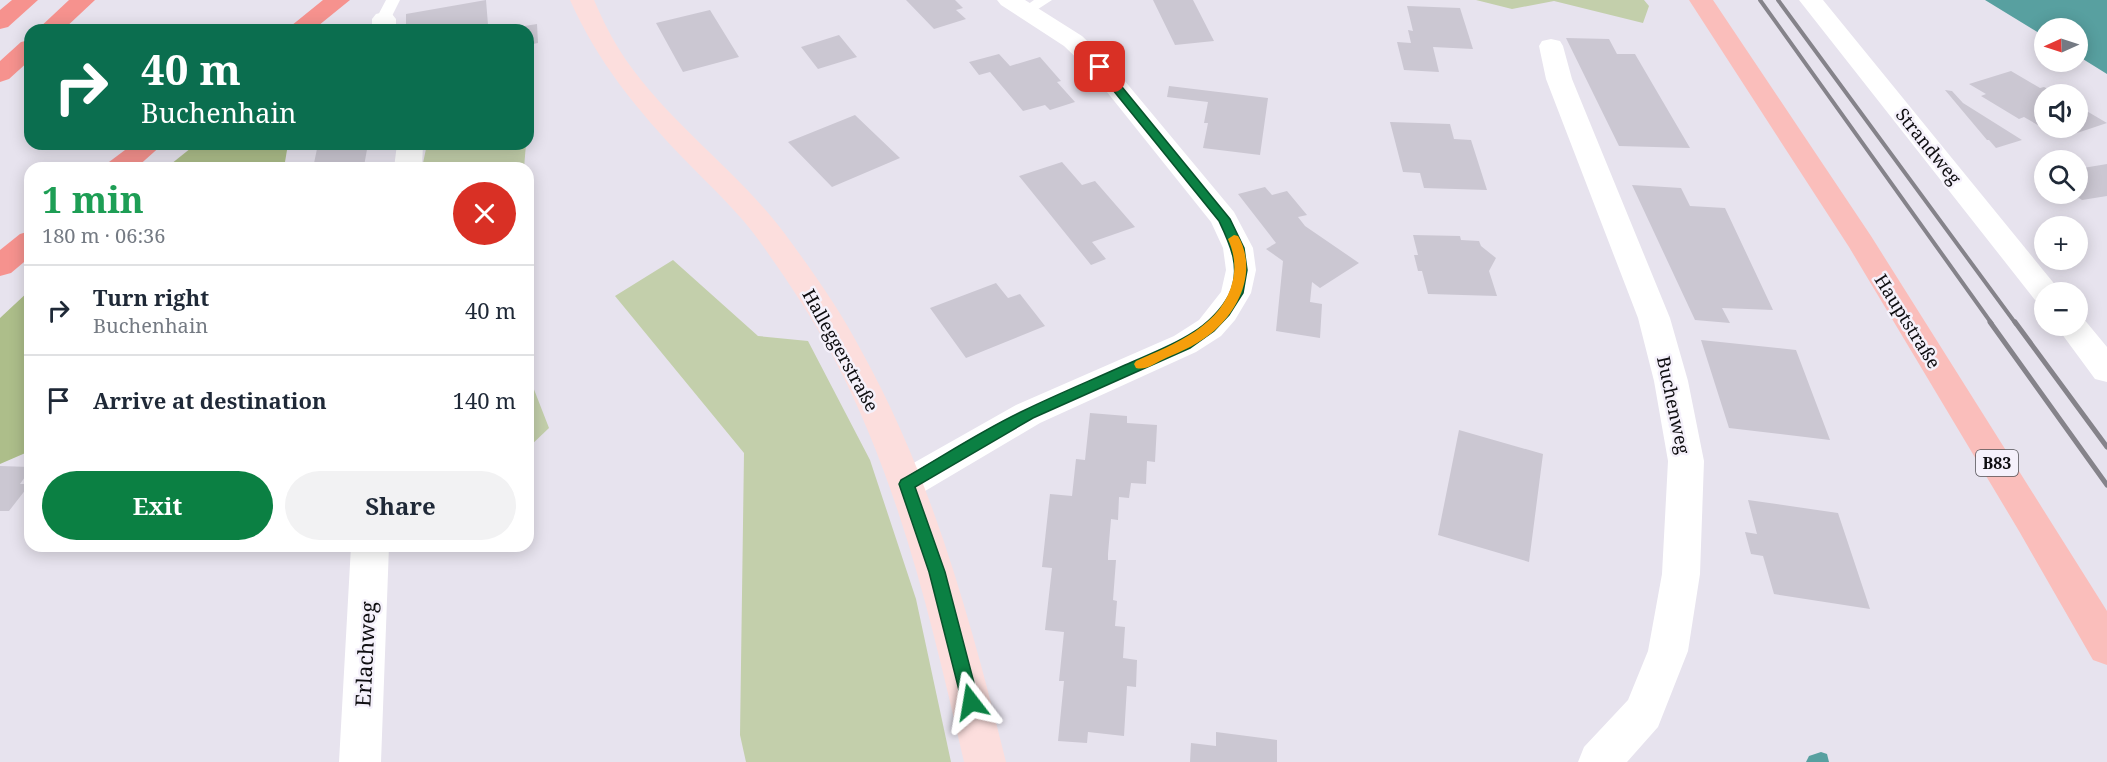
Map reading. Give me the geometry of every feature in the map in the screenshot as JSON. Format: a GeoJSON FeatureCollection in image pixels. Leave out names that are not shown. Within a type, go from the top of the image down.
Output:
{"type":"FeatureCollection","features":[{"type":"Feature","properties":{"kind":"highway"},"geometry":{"type":"LineString","coordinates":[[0,22],[26,0]]}},
{"type":"Feature","properties":{"kind":"highway"},"geometry":{"type":"LineString","coordinates":[[56,24],[83,0]]}},
{"type":"Feature","properties":{"kind":"highway"},"geometry":{"type":"LineString","coordinates":[[306,24],[338,0]]}},
{"type":"Feature","properties":{"kind":"highway"},"geometry":{"type":"LineString","coordinates":[[0,74],[24,52]]}},
{"type":"Feature","properties":{"kind":"highway"},"geometry":{"type":"LineString","coordinates":[[127,162],[142,150]]}},
{"type":"Feature","properties":{"kind":"highway"},"geometry":{"type":"LineString","coordinates":[[0,266],[24,246]]}},
{"type":"Feature","properties":{"kind":"main road","name":"Halleggerstraße"},"geometry":{"type":"LineString","coordinates":[[582,0],[599,38],[627,79],[768,232],[818,302],[862,381],[906,484],[937,572],[985,762]]}},
{"type":"Feature","properties":{"kind":"main road","name":"Hauptstraße"},"geometry":{"type":"LineString","coordinates":[[1701,0],[1861,243],[2107,646]]}},
{"type":"Feature","properties":{"kind":"street","name":"Strandweg"},"geometry":{"type":"LineString","coordinates":[[1811,0],[2038,282]]}},
{"type":"Feature","properties":{"kind":"street"},"geometry":{"type":"LineString","coordinates":[[906,484],[1028,414],[1185,344],[1210,328],[1236,293],[1241,270],[1238,248],[1224,219],[1100,67],[1027,3]]}},
{"type":"Feature","properties":{"kind":"street","name":"Buchenweg"},"geometry":{"type":"LineString","coordinates":[[1551,46],[1559,79],[1654,318],[1671,381],[1686,461],[1682,574],[1668,651],[1642,713],[1599,762]]}},
{"type":"Feature","properties":{"kind":"street"},"geometry":{"type":"LineString","coordinates":[[2080,336],[2107,370]]}},
{"type":"Feature","properties":{"kind":"street","name":"Erlachweg"},"geometry":{"type":"LineString","coordinates":[[360,762],[370,552]]}},
{"type":"Feature","properties":{"kind":"shaded area"},"geometry":{"type":"Polygon","coordinates":[[[1476,0],[1644,0],[1649,6],[1643,23],[1554,1],[1512,9],[1476,0]]]}},
{"type":"Feature","properties":{"kind":"shaded area"},"geometry":{"type":"Polygon","coordinates":[[[1985,0],[2107,0],[2107,74],[2088,62],[2088,18],[2034,18],[2034,30],[1985,0]]]}},
{"type":"Feature","properties":{"kind":"shaded area"},"geometry":{"type":"Polygon","coordinates":[[[188,150],[287,150],[285,162],[174,162],[188,150]]]}},
{"type":"Feature","properties":{"kind":"shaded area"},"geometry":{"type":"Polygon","coordinates":[[[426,150],[526,150],[524,162],[423,162],[426,150]]]}},
{"type":"Feature","properties":{"kind":"shaded area"},"geometry":{"type":"Polygon","coordinates":[[[673,260],[758,336],[808,341],[870,460],[916,599],[951,762],[746,762],[740,735],[744,453],[615,296],[673,260]]]}},
{"type":"Feature","properties":{"kind":"shaded area"},"geometry":{"type":"Polygon","coordinates":[[[24,296],[24,454],[0,464],[0,318],[24,296]]]}},
{"type":"Feature","properties":{"kind":"shaded area"},"geometry":{"type":"Polygon","coordinates":[[[534,389],[549,428],[534,442],[534,389]]]}},
{"type":"Feature","properties":{"kind":"building"},"geometry":{"type":"Polygon","coordinates":[[[486,0],[488,24],[406,24],[406,14],[486,0]]]}},
{"type":"Feature","properties":{"kind":"building"},"geometry":{"type":"Polygon","coordinates":[[[906,0],[955,0],[963,8],[956,10],[966,19],[934,29],[906,0]]]}},
{"type":"Feature","properties":{"kind":"building"},"geometry":{"type":"Polygon","coordinates":[[[1153,0],[1193,0],[1214,41],[1175,45],[1153,0]]]}},
{"type":"Feature","properties":{"kind":"building"},"geometry":{"type":"Polygon","coordinates":[[[1407,6],[1460,8],[1473,49],[1433,47],[1439,72],[1404,70],[1397,42],[1411,43],[1408,30],[1413,31],[1407,6]]]}},
{"type":"Feature","properties":{"kind":"building"},"geometry":{"type":"Polygon","coordinates":[[[710,10],[739,57],[683,72],[656,23],[710,10]]]}},
{"type":"Feature","properties":{"kind":"building"},"geometry":{"type":"Polygon","coordinates":[[[534,24],[537,24],[538,43],[534,44],[534,24]]]}},
{"type":"Feature","properties":{"kind":"building"},"geometry":{"type":"Polygon","coordinates":[[[839,35],[857,57],[818,69],[801,47],[839,35]]]}},
{"type":"Feature","properties":{"kind":"building"},"geometry":{"type":"Polygon","coordinates":[[[1566,38],[1609,39],[1617,54],[1635,54],[1690,148],[1619,146],[1566,38]]]}},
{"type":"Feature","properties":{"kind":"building"},"geometry":{"type":"Polygon","coordinates":[[[999,54],[1010,66],[1040,57],[1061,81],[1057,82],[1075,102],[1050,110],[1045,105],[1023,111],[990,72],[979,75],[969,62],[999,54]]]}},
{"type":"Feature","properties":{"kind":"building"},"geometry":{"type":"Polygon","coordinates":[[[2011,71],[2034,84],[2034,123],[2024,117],[2019,119],[1981,96],[1986,94],[1969,84],[2011,71]]]}},
{"type":"Feature","properties":{"kind":"building"},"geometry":{"type":"Polygon","coordinates":[[[1169,86],[1268,98],[1260,155],[1203,148],[1208,123],[1204,123],[1208,102],[1167,97],[1169,86]]]}},
{"type":"Feature","properties":{"kind":"building"},"geometry":{"type":"Polygon","coordinates":[[[1945,90],[1952,91],[1963,103],[2022,140],[1996,148],[1945,90]]]}},
{"type":"Feature","properties":{"kind":"building"},"geometry":{"type":"Polygon","coordinates":[[[2088,112],[2107,123],[2088,129],[2088,112]]]}},
{"type":"Feature","properties":{"kind":"building"},"geometry":{"type":"Polygon","coordinates":[[[855,115],[900,158],[832,187],[788,142],[855,115]]]}},
{"type":"Feature","properties":{"kind":"building"},"geometry":{"type":"Polygon","coordinates":[[[1390,122],[1450,124],[1454,139],[1471,140],[1487,190],[1424,188],[1420,173],[1403,172],[1390,122]]]}},
{"type":"Feature","properties":{"kind":"building"},"geometry":{"type":"Polygon","coordinates":[[[317,150],[367,150],[365,162],[314,162],[317,150]]]}},
{"type":"Feature","properties":{"kind":"building"},"geometry":{"type":"Polygon","coordinates":[[[1062,162],[1082,185],[1095,181],[1135,227],[1092,242],[1106,259],[1091,265],[1019,176],[1062,162]]]}},
{"type":"Feature","properties":{"kind":"building"},"geometry":{"type":"Polygon","coordinates":[[[2107,164],[2107,196],[2088,199],[2088,167],[2107,164]]]}},
{"type":"Feature","properties":{"kind":"building"},"geometry":{"type":"Polygon","coordinates":[[[1632,185],[1681,188],[1690,206],[1725,208],[1773,310],[1722,308],[1730,323],[1695,320],[1632,185]]]}},
{"type":"Feature","properties":{"kind":"building"},"geometry":{"type":"Polygon","coordinates":[[[1265,187],[1272,195],[1287,191],[1307,215],[1298,217],[1305,226],[1359,263],[1320,288],[1312,282],[1310,302],[1322,304],[1320,338],[1276,331],[1283,261],[1266,249],[1276,243],[1238,194],[1265,187]]]}},
{"type":"Feature","properties":{"kind":"building"},"geometry":{"type":"Polygon","coordinates":[[[1413,235],[1460,236],[1461,240],[1479,241],[1481,246],[1496,258],[1489,271],[1497,296],[1428,294],[1422,271],[1418,271],[1414,255],[1418,255],[1413,235]]]}},
{"type":"Feature","properties":{"kind":"building"},"geometry":{"type":"Polygon","coordinates":[[[996,283],[1008,298],[1020,294],[1045,326],[966,358],[930,308],[996,283]]]}},
{"type":"Feature","properties":{"kind":"building"},"geometry":{"type":"Polygon","coordinates":[[[1701,340],[1796,350],[1830,440],[1729,428],[1701,340]]]}},
{"type":"Feature","properties":{"kind":"building"},"geometry":{"type":"Polygon","coordinates":[[[1090,413],[1127,416],[1127,423],[1157,425],[1155,462],[1147,461],[1146,484],[1131,483],[1129,498],[1119,497],[1118,520],[1111,519],[1108,554],[1108,560],[1116,560],[1113,600],[1117,601],[1115,626],[1125,627],[1123,658],[1137,660],[1136,687],[1127,686],[1124,736],[1088,732],[1087,743],[1058,741],[1064,681],[1059,681],[1064,632],[1045,630],[1052,568],[1042,567],[1050,494],[1072,496],[1076,459],[1085,460],[1090,413]]]}},
{"type":"Feature","properties":{"kind":"building"},"geometry":{"type":"Polygon","coordinates":[[[1459,430],[1543,454],[1529,562],[1438,535],[1459,430]]]}},
{"type":"Feature","properties":{"kind":"building"},"geometry":{"type":"Polygon","coordinates":[[[0,466],[24,467],[24,478],[20,484],[24,484],[24,492],[9,511],[0,511],[0,466]]]}},
{"type":"Feature","properties":{"kind":"building"},"geometry":{"type":"Polygon","coordinates":[[[1748,500],[1838,513],[1870,609],[1774,594],[1763,556],[1751,554],[1745,532],[1757,534],[1748,500]]]}},
{"type":"Feature","properties":{"kind":"building"},"geometry":{"type":"Polygon","coordinates":[[[1216,732],[1277,740],[1277,762],[1190,762],[1191,743],[1216,746],[1216,732]]]}},
{"type":"Feature","properties":{"kind":"waterway"},"geometry":{"type":"LineString","coordinates":[[1815,762],[1821,760]]}},
{"type":"Feature","properties":{"kind":"railway"},"geometry":{"type":"LineString","coordinates":[[1760,0],[1992,324]]}},
{"type":"Feature","properties":{"kind":"railway"},"geometry":{"type":"LineString","coordinates":[[1778,0],[2016,324]]}},
{"type":"Feature","properties":{"kind":"railway"},"geometry":{"type":"LineString","coordinates":[[1990,322],[2107,485]]}},
{"type":"Feature","properties":{"kind":"railway"},"geometry":{"type":"LineString","coordinates":[[2015,322],[2107,447]]}},
{"type":"Feature","properties":{"kind":"slow traffic"},"geometry":{"type":"LineString","coordinates":[[1141,364],[1185,344],[1210,328],[1224,312],[1236,293],[1241,270],[1238,248],[1234,239]]}},
{"type":"Feature","properties":{"kind":"route"},"geometry":{"type":"LineString","coordinates":[[971,702],[937,572],[906,484],[1028,414],[1185,344],[1210,328],[1224,312],[1236,293],[1241,270],[1238,248],[1224,219],[1100,67]]}}]}
